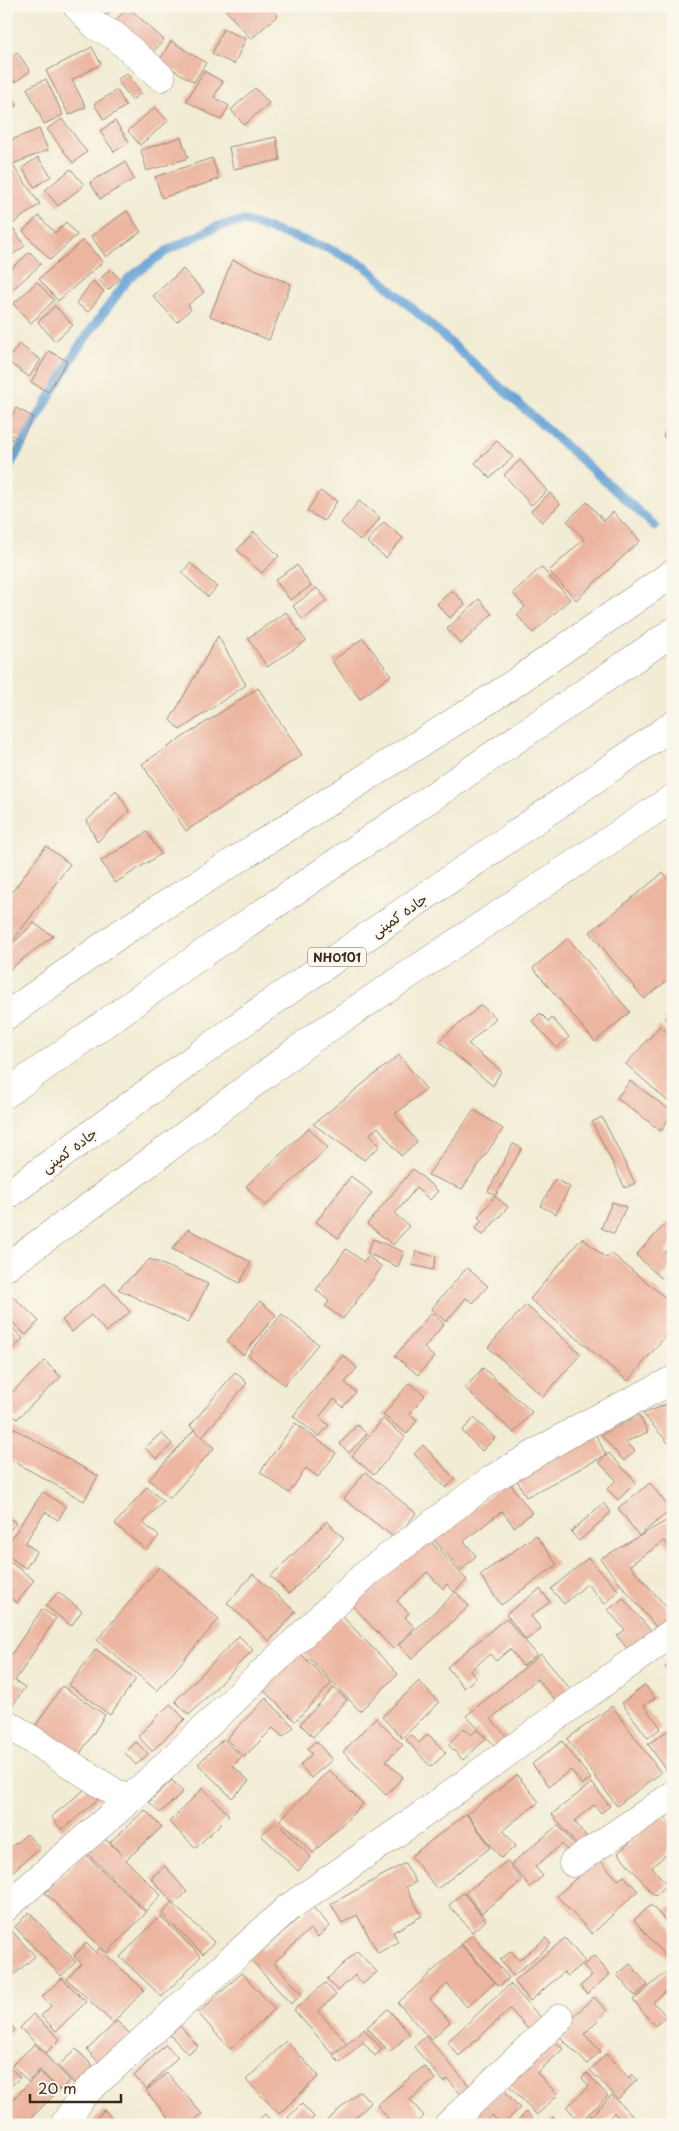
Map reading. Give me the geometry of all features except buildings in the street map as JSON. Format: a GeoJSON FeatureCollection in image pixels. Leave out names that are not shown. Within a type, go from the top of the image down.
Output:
{"type":"FeatureCollection","features":[{"type":"Feature","properties":{"kind":"main road"},"geometry":{"type":"LineString","coordinates":[[77,6],[96,26],[115,36],[161,77]]}},
{"type":"Feature","properties":{"kind":"main road"},"geometry":{"type":"LineString","coordinates":[[6,1016],[121,933],[506,689],[673,573]]}},
{"type":"Feature","properties":{"kind":"main road"},"geometry":{"type":"LineString","coordinates":[[6,1094],[201,955],[673,632]]}},
{"type":"Feature","properties":{"kind":"main road","name":"جاده کمپنی"},"geometry":{"type":"LineString","coordinates":[[6,1196],[264,1008],[673,725]]}},
{"type":"Feature","properties":{"kind":"main road"},"geometry":{"type":"LineString","coordinates":[[6,1267],[312,1039],[673,798]]}},
{"type":"Feature","properties":{"kind":"main road"},"geometry":{"type":"LineString","coordinates":[[6,1906],[128,1800],[367,1573],[492,1479],[579,1428],[673,1380]]}},
{"type":"Feature","properties":{"kind":"main road"},"geometry":{"type":"LineString","coordinates":[[64,2125],[83,2095],[288,1908],[416,1820],[673,1632]]}},
{"type":"Feature","properties":{"kind":"main road"},"geometry":{"type":"LineString","coordinates":[[6,1723],[128,1800]]}},
{"type":"Feature","properties":{"kind":"main road"},"geometry":{"type":"LineString","coordinates":[[574,1863],[673,1795]]}},
{"type":"Feature","properties":{"kind":"main road"},"geometry":{"type":"LineString","coordinates":[[448,2125],[560,2018]]}},
{"type":"Feature","properties":{"kind":"waterway"},"geometry":{"type":"LineString","coordinates":[[6,472],[78,348],[129,278],[168,250],[218,226],[245,221],[327,248],[365,266],[655,526]]}}]}
